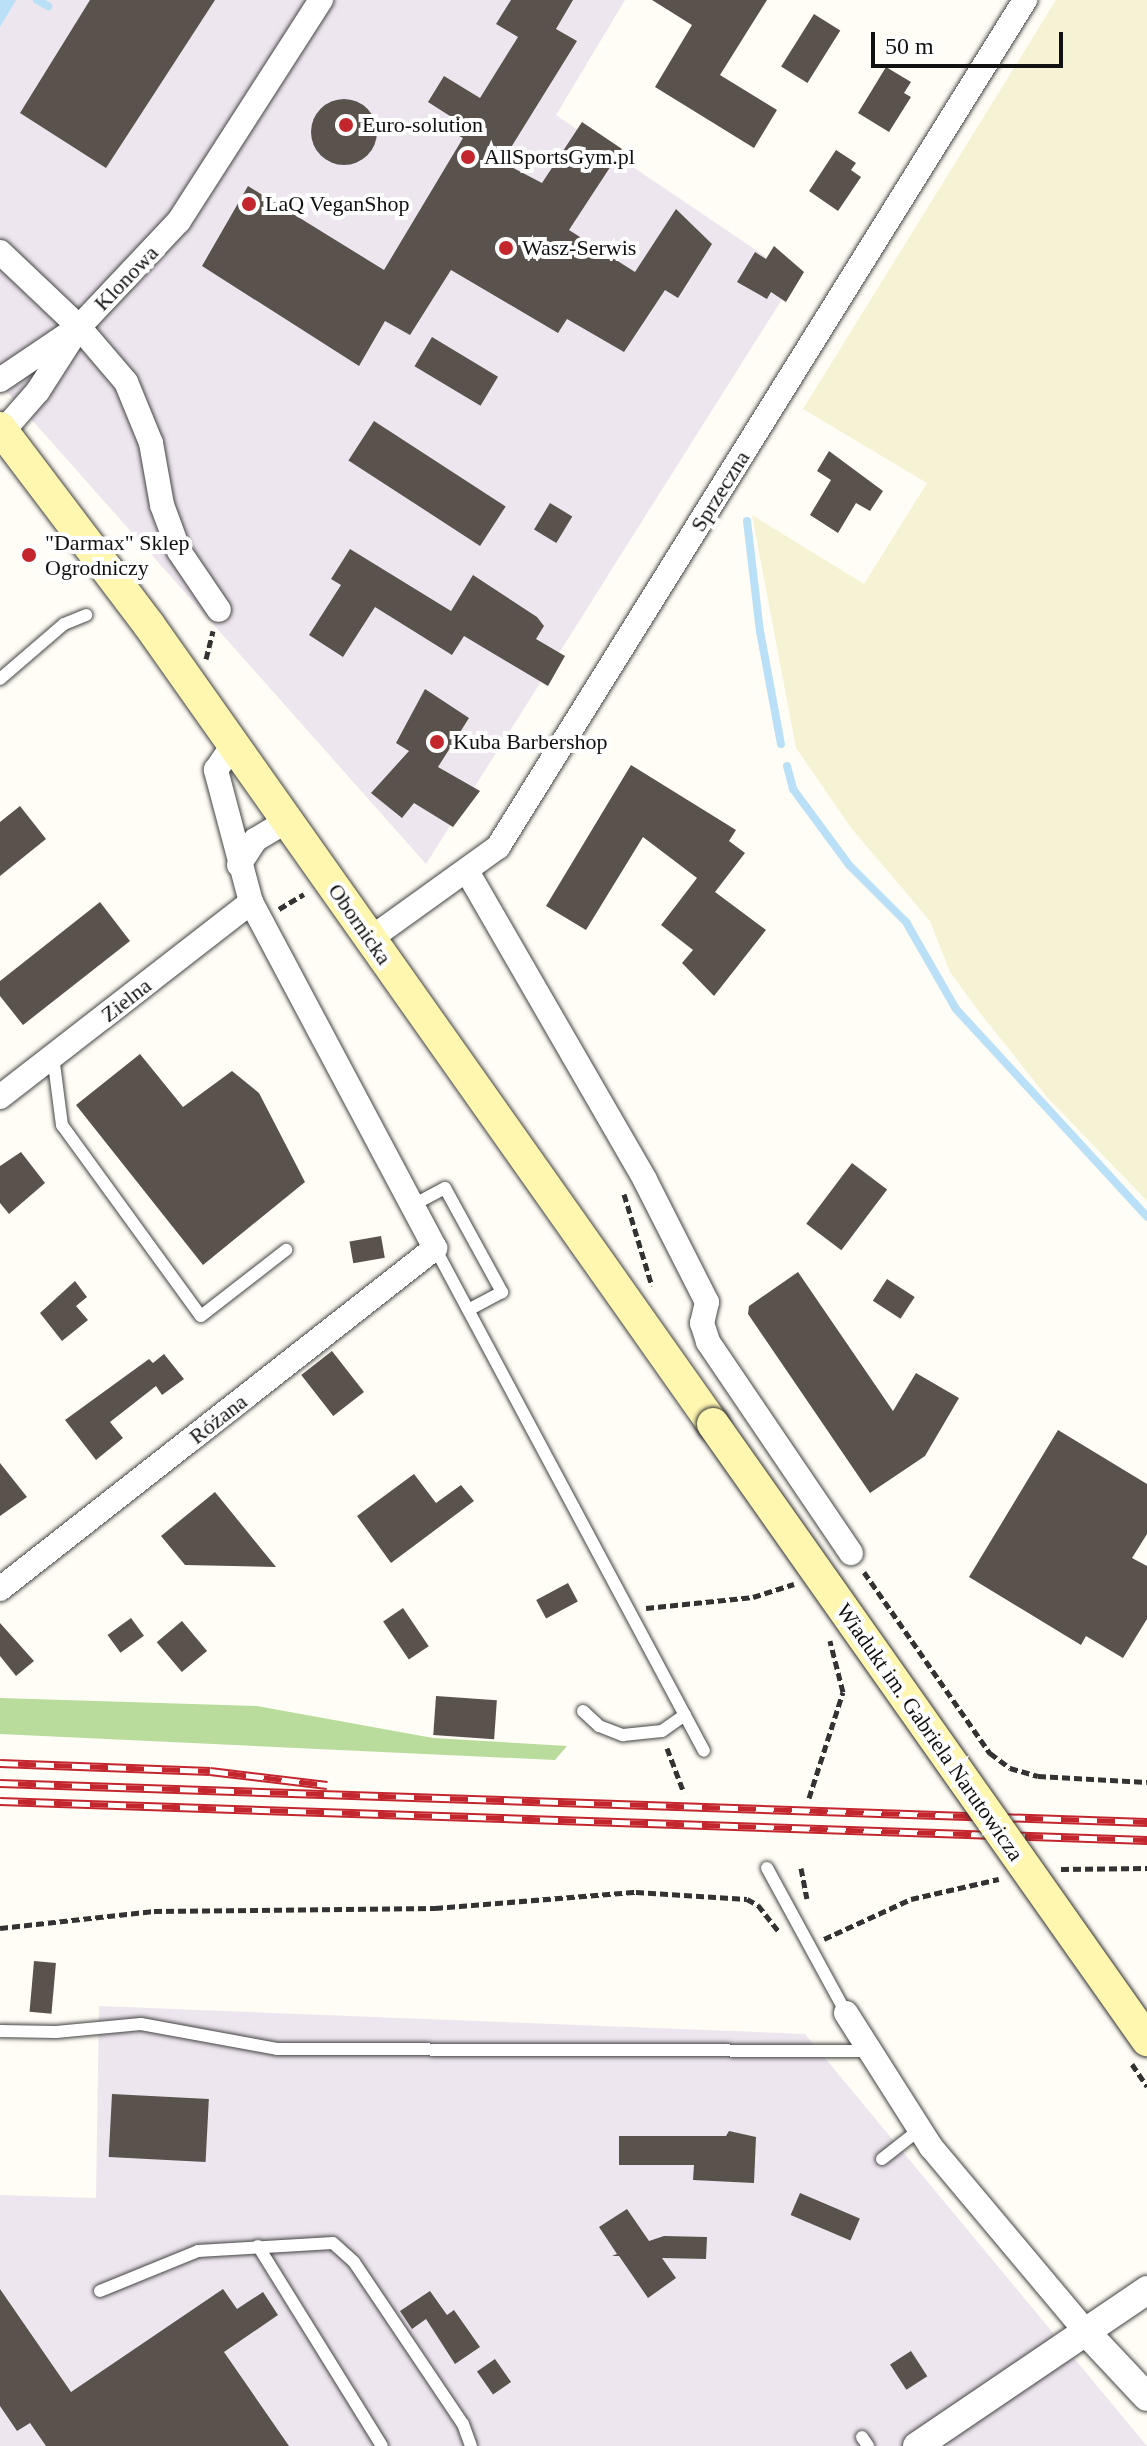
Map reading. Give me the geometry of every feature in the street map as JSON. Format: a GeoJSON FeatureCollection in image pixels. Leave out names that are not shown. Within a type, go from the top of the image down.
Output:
{"type":"FeatureCollection","features":[{"type":"Feature","properties":{"kind":"main road","name":"Obornicka"},"geometry":{"type":"LineString","coordinates":[[1,430],[233,745],[713,1424]]}},
{"type":"Feature","properties":{"kind":"main road","name":"Wiadukt im. Gabriela Narutowicza"},"geometry":{"type":"LineString","coordinates":[[713,1424],[1147,2040]]}},
{"type":"Feature","properties":{"kind":"street","name":"Klonowa"},"geometry":{"type":"LineString","coordinates":[[219,610],[179,551],[162,505],[151,443],[126,382],[79,327],[179,221],[321,0]]}},
{"type":"Feature","properties":{"kind":"street","name":"Sprzeczna"},"geometry":{"type":"LineString","coordinates":[[370,939],[468,873],[498,847],[1025,0]]}},
{"type":"Feature","properties":{"kind":"street"},"geometry":{"type":"LineString","coordinates":[[0,252],[79,327]]}},
{"type":"Feature","properties":{"kind":"street"},"geometry":{"type":"LineString","coordinates":[[0,380],[79,327]]}},
{"type":"Feature","properties":{"kind":"street"},"geometry":{"type":"LineString","coordinates":[[1,430],[38,391],[79,327]]}},
{"type":"Feature","properties":{"kind":"street"},"geometry":{"type":"LineString","coordinates":[[233,745],[216,770],[239,865],[256,911],[435,1248]]}},
{"type":"Feature","properties":{"kind":"street"},"geometry":{"type":"LineString","coordinates":[[239,865],[255,840],[287,821]]}},
{"type":"Feature","properties":{"kind":"street"},"geometry":{"type":"LineString","coordinates":[[468,873],[673,1234],[707,1302],[702,1323],[708,1342],[851,1553]]}},
{"type":"Feature","properties":{"kind":"street","name":"Zielna"},"geometry":{"type":"LineString","coordinates":[[0,1097],[256,911]]}},
{"type":"Feature","properties":{"kind":"street","name":"Różana"},"geometry":{"type":"LineString","coordinates":[[0,1589],[435,1248]]}},
{"type":"Feature","properties":{"kind":"street"},"geometry":{"type":"LineString","coordinates":[[846,2013],[919,2130],[1086,2332],[1147,2397]]}},
{"type":"Feature","properties":{"kind":"street"},"geometry":{"type":"LineString","coordinates":[[917,2446],[1147,2290]]}},
{"type":"Feature","properties":{"kind":"lane"},"geometry":{"type":"LineString","coordinates":[[0,679],[64,624],[86,615]]}},
{"type":"Feature","properties":{"kind":"lane"},"geometry":{"type":"LineString","coordinates":[[53,1056],[62,1125],[201,1316],[286,1250]]}},
{"type":"Feature","properties":{"kind":"lane"},"geometry":{"type":"LineString","coordinates":[[413,1205],[445,1188],[502,1292],[468,1310]]}},
{"type":"Feature","properties":{"kind":"lane"},"geometry":{"type":"LineString","coordinates":[[435,1248],[704,1751]]}},
{"type":"Feature","properties":{"kind":"lane"},"geometry":{"type":"LineString","coordinates":[[583,1711],[599,1726],[623,1735],[662,1731],[685,1715]]}},
{"type":"Feature","properties":{"kind":"lane"},"geometry":{"type":"LineString","coordinates":[[767,1868],[846,2013]]}},
{"type":"Feature","properties":{"kind":"lane"},"geometry":{"type":"LineString","coordinates":[[0,2031],[56,2032],[141,2024],[277,2049],[868,2051]]}},
{"type":"Feature","properties":{"kind":"lane"},"geometry":{"type":"LineString","coordinates":[[703,2063],[710,2050]]}},
{"type":"Feature","properties":{"kind":"lane"},"geometry":{"type":"LineString","coordinates":[[882,2159],[919,2130]]}},
{"type":"Feature","properties":{"kind":"lane"},"geometry":{"type":"LineString","coordinates":[[100,2291],[198,2251],[333,2243],[354,2262],[463,2424],[471,2446]]}},
{"type":"Feature","properties":{"kind":"lane"},"geometry":{"type":"LineString","coordinates":[[258,2246],[382,2446]]}},
{"type":"Feature","properties":{"kind":"path"},"geometry":{"type":"LineString","coordinates":[[256,911],[309,891]]}},
{"type":"Feature","properties":{"kind":"path"},"geometry":{"type":"LineString","coordinates":[[637,1240],[649,1276]]}},
{"type":"Feature","properties":{"kind":"path"},"geometry":{"type":"LineString","coordinates":[[851,1553],[990,1753],[1010,1768],[1038,1776],[1147,1782]]}},
{"type":"Feature","properties":{"kind":"path"},"geometry":{"type":"LineString","coordinates":[[628,1608],[722,1602],[797,1583]]}},
{"type":"Feature","properties":{"kind":"path"},"geometry":{"type":"LineString","coordinates":[[809,1798],[843,1692],[829,1637]]}},
{"type":"Feature","properties":{"kind":"path"},"geometry":{"type":"LineString","coordinates":[[662,1731],[684,1793]]}},
{"type":"Feature","properties":{"kind":"path"},"geometry":{"type":"LineString","coordinates":[[1050,1870],[1147,1868]]}},
{"type":"Feature","properties":{"kind":"path"},"geometry":{"type":"LineString","coordinates":[[0,1928],[154,1911],[435,1908],[651,1892],[747,1899],[758,1905],[782,1937],[809,1947],[911,1899],[1010,1877]]}},
{"type":"Feature","properties":{"kind":"shaded area"},"geometry":{"type":"Polygon","coordinates":[[[0,0],[625,0],[556,115],[796,277],[426,864],[0,384],[0,0]]]}},
{"type":"Feature","properties":{"kind":"shaded area"},"geometry":{"type":"Polygon","coordinates":[[[1056,0],[1147,0],[1147,1201],[1047,1097],[977,1009],[950,972],[930,921],[852,829],[796,748],[752,515],[864,584],[927,483],[803,409],[1056,0]]]}},
{"type":"Feature","properties":{"kind":"shaded area"},"geometry":{"type":"Polygon","coordinates":[[[99,2006],[805,2034],[1147,2446],[0,2446],[0,2195],[96,2198],[99,2006]]]}},
{"type":"Feature","properties":{"kind":"green space"},"geometry":{"type":"Polygon","coordinates":[[[0,1698],[257,1706],[433,1738],[567,1746],[555,1760],[0,1734],[0,1698]]]}},
{"type":"Feature","properties":{"kind":"water"},"geometry":{"type":"Polygon","coordinates":[[[0,0],[16,0],[0,27],[0,0]]]}},
{"type":"Feature","properties":{"kind":"building"},"geometry":{"type":"Polygon","coordinates":[[[90,0],[215,0],[106,168],[20,113],[90,0]]]}},
{"type":"Feature","properties":{"kind":"building"},"geometry":{"type":"Polygon","coordinates":[[[511,0],[573,0],[556,29],[577,41],[502,162],[542,183],[582,122],[622,149],[569,230],[635,272],[676,209],[712,244],[678,298],[665,290],[624,352],[567,319],[558,333],[451,270],[410,335],[385,321],[359,366],[202,266],[248,186],[384,270],[463,138],[457,135],[464,125],[428,102],[444,76],[480,98],[518,37],[496,24],[511,0]]]}},
{"type":"Feature","properties":{"kind":"building"},"geometry":{"type":"Polygon","coordinates":[[[652,0],[767,0],[720,75],[777,110],[754,148],[655,87],[692,25],[652,0]]]}},
{"type":"Feature","properties":{"kind":"building"},"geometry":{"type":"Polygon","coordinates":[[[814,14],[840,30],[807,83],[781,67],[814,14]]]}},
{"type":"Feature","properties":{"kind":"building"},"geometry":{"type":"Polygon","coordinates":[[[886,67],[911,82],[904,93],[911,97],[889,132],[858,113],[886,67]]]}},
{"type":"Feature","properties":{"kind":"building","name":"Euro-solution"},"geometry":{"type":"Polygon","coordinates":[[[350,99],[368,108],[375,119],[375,145],[368,156],[357,163],[338,165],[325,160],[316,151],[311,126],[316,113],[325,104],[350,99]]]}},
{"type":"Feature","properties":{"kind":"building"},"geometry":{"type":"Polygon","coordinates":[[[836,150],[856,163],[851,170],[861,177],[838,211],[809,191],[836,150]]]}},
{"type":"Feature","properties":{"kind":"building"},"geometry":{"type":"Polygon","coordinates":[[[774,246],[804,272],[786,302],[771,292],[767,299],[737,282],[755,252],[766,259],[774,246]]]}},
{"type":"Feature","properties":{"kind":"building"},"geometry":{"type":"Polygon","coordinates":[[[432,337],[498,377],[480,406],[414,366],[432,337]]]}},
{"type":"Feature","properties":{"kind":"building"},"geometry":{"type":"Polygon","coordinates":[[[374,421],[506,507],[480,546],[348,460],[374,421]]]}},
{"type":"Feature","properties":{"kind":"building"},"geometry":{"type":"Polygon","coordinates":[[[829,451],[883,491],[870,511],[856,503],[838,533],[810,515],[831,480],[817,471],[829,451]]]}},
{"type":"Feature","properties":{"kind":"building"},"geometry":{"type":"Polygon","coordinates":[[[550,503],[572,516],[556,543],[534,530],[550,503]]]}},
{"type":"Feature","properties":{"kind":"building"},"geometry":{"type":"Polygon","coordinates":[[[350,549],[451,611],[473,575],[537,617],[544,626],[536,639],[565,656],[548,686],[464,636],[452,655],[375,607],[343,657],[309,635],[341,585],[331,579],[350,549]]]}},
{"type":"Feature","properties":{"kind":"building"},"geometry":{"type":"Polygon","coordinates":[[[425,689],[469,718],[438,767],[480,791],[453,827],[414,803],[402,818],[371,793],[409,751],[396,743],[425,689]]]}},
{"type":"Feature","properties":{"kind":"building"},"geometry":{"type":"Polygon","coordinates":[[[631,765],[736,830],[729,841],[745,853],[715,892],[766,930],[714,996],[682,963],[693,950],[661,925],[697,878],[643,837],[586,930],[546,906],[631,765]]]}},
{"type":"Feature","properties":{"kind":"building"},"geometry":{"type":"Polygon","coordinates":[[[20,806],[46,839],[0,876],[0,822],[20,806]]]}},
{"type":"Feature","properties":{"kind":"building"},"geometry":{"type":"Polygon","coordinates":[[[100,902],[130,941],[23,1025],[0,996],[0,981],[100,902]]]}},
{"type":"Feature","properties":{"kind":"building"},"geometry":{"type":"Polygon","coordinates":[[[140,1054],[183,1107],[232,1071],[259,1093],[305,1182],[203,1265],[76,1105],[140,1054]]]}},
{"type":"Feature","properties":{"kind":"building"},"geometry":{"type":"Polygon","coordinates":[[[21,1152],[45,1183],[9,1214],[0,1203],[0,1166],[21,1152]]]}},
{"type":"Feature","properties":{"kind":"building"},"geometry":{"type":"Polygon","coordinates":[[[852,1163],[887,1189],[841,1250],[806,1224],[852,1163]]]}},
{"type":"Feature","properties":{"kind":"building"},"geometry":{"type":"Polygon","coordinates":[[[381,1236],[385,1258],[353,1263],[349,1242],[381,1236]]]}},
{"type":"Feature","properties":{"kind":"building"},"geometry":{"type":"Polygon","coordinates":[[[798,1272],[893,1411],[916,1373],[959,1398],[925,1456],[870,1493],[748,1314],[749,1306],[798,1272]]]}},
{"type":"Feature","properties":{"kind":"building"},"geometry":{"type":"Polygon","coordinates":[[[887,1279],[915,1297],[901,1319],[873,1301],[887,1279]]]}},
{"type":"Feature","properties":{"kind":"building"},"geometry":{"type":"Polygon","coordinates":[[[75,1281],[87,1297],[76,1306],[88,1320],[62,1341],[40,1313],[75,1281]]]}},
{"type":"Feature","properties":{"kind":"building"},"geometry":{"type":"Polygon","coordinates":[[[332,1351],[364,1392],[333,1416],[301,1375],[332,1351]]]}},
{"type":"Feature","properties":{"kind":"building"},"geometry":{"type":"Polygon","coordinates":[[[164,1354],[184,1379],[162,1395],[156,1386],[110,1422],[123,1438],[96,1460],[65,1420],[149,1359],[153,1363],[164,1354]]]}},
{"type":"Feature","properties":{"kind":"building"},"geometry":{"type":"Polygon","coordinates":[[[1058,1430],[1147,1484],[1147,1534],[1132,1558],[1147,1566],[1147,1619],[1123,1658],[1086,1636],[1081,1645],[969,1577],[1058,1430]]]}},
{"type":"Feature","properties":{"kind":"building"},"geometry":{"type":"Polygon","coordinates":[[[0,1463],[27,1497],[0,1516],[0,1463]]]}},
{"type":"Feature","properties":{"kind":"building"},"geometry":{"type":"Polygon","coordinates":[[[414,1474],[436,1503],[461,1485],[474,1501],[391,1563],[357,1516],[414,1474]]]}},
{"type":"Feature","properties":{"kind":"building"},"geometry":{"type":"Polygon","coordinates":[[[215,1492],[276,1567],[185,1565],[161,1536],[215,1492]]]}},
{"type":"Feature","properties":{"kind":"building"},"geometry":{"type":"Polygon","coordinates":[[[568,1583],[578,1602],[546,1618],[536,1600],[568,1583]]]}},
{"type":"Feature","properties":{"kind":"building"},"geometry":{"type":"Polygon","coordinates":[[[403,1608],[429,1646],[409,1660],[383,1621],[403,1608]]]}},
{"type":"Feature","properties":{"kind":"building"},"geometry":{"type":"Polygon","coordinates":[[[131,1618],[144,1636],[120,1653],[108,1635],[131,1618]]]}},
{"type":"Feature","properties":{"kind":"building"},"geometry":{"type":"Polygon","coordinates":[[[182,1621],[207,1651],[182,1672],[157,1642],[182,1621]]]}},
{"type":"Feature","properties":{"kind":"building"},"geometry":{"type":"Polygon","coordinates":[[[0,1623],[34,1661],[16,1676],[0,1656],[0,1623]]]}},
{"type":"Feature","properties":{"kind":"building"},"geometry":{"type":"Polygon","coordinates":[[[436,1696],[497,1700],[494,1739],[433,1735],[436,1696]]]}},
{"type":"Feature","properties":{"kind":"building"},"geometry":{"type":"Polygon","coordinates":[[[34,1961],[56,1963],[51,2014],[30,2012],[34,1961]]]}},
{"type":"Feature","properties":{"kind":"building"},"geometry":{"type":"Polygon","coordinates":[[[112,2094],[209,2099],[206,2162],[109,2157],[112,2094]]]}},
{"type":"Feature","properties":{"kind":"building"},"geometry":{"type":"Polygon","coordinates":[[[729,2131],[756,2137],[754,2183],[693,2180],[694,2165],[619,2165],[619,2136],[726,2136],[729,2131]]]}},
{"type":"Feature","properties":{"kind":"building"},"geometry":{"type":"Polygon","coordinates":[[[800,2193],[860,2218],[850,2240],[791,2215],[800,2193]]]}},
{"type":"Feature","properties":{"kind":"building"},"geometry":{"type":"Polygon","coordinates":[[[627,2209],[649,2241],[664,2236],[707,2237],[706,2259],[662,2258],[676,2278],[648,2298],[619,2256],[612,2256],[617,2254],[599,2227],[627,2209]]]}},
{"type":"Feature","properties":{"kind":"building"},"geometry":{"type":"Polygon","coordinates":[[[0,2289],[71,2392],[223,2289],[237,2309],[263,2292],[278,2315],[224,2352],[289,2446],[46,2446],[30,2423],[17,2431],[0,2406],[0,2289]]]}},
{"type":"Feature","properties":{"kind":"building"},"geometry":{"type":"Polygon","coordinates":[[[430,2291],[447,2315],[454,2310],[480,2347],[455,2364],[426,2319],[412,2329],[400,2311],[430,2291]]]}},
{"type":"Feature","properties":{"kind":"building"},"geometry":{"type":"Polygon","coordinates":[[[911,2351],[927,2376],[906,2390],[890,2365],[911,2351]]]}},
{"type":"Feature","properties":{"kind":"building"},"geometry":{"type":"Polygon","coordinates":[[[495,2359],[511,2382],[493,2395],[477,2372],[495,2359]]]}},
{"type":"Feature","properties":{"kind":"waterway"},"geometry":{"type":"LineString","coordinates":[[37,0],[48,6]]}},
{"type":"Feature","properties":{"kind":"waterway"},"geometry":{"type":"LineString","coordinates":[[747,521],[760,631],[781,744]]}},
{"type":"Feature","properties":{"kind":"waterway"},"geometry":{"type":"LineString","coordinates":[[787,766],[793,789],[849,865],[906,922],[956,1009],[1147,1217]]}},
{"type":"Feature","properties":{"kind":"railway"},"geometry":{"type":"LineString","coordinates":[[0,1763],[210,1771],[327,1785]]}},
{"type":"Feature","properties":{"kind":"railway"},"geometry":{"type":"LineString","coordinates":[[0,1783],[1147,1822]]}},
{"type":"Feature","properties":{"kind":"railway"},"geometry":{"type":"LineString","coordinates":[[0,1801],[1147,1840]]}},
{"type":"Feature","properties":{"kind":"place","name":"Euro-solution"},"geometry":{"type":"Point","coordinates":[346,125]}},
{"type":"Feature","properties":{"kind":"place","name":"AllSportsGym.pl"},"geometry":{"type":"Point","coordinates":[468,157]}},
{"type":"Feature","properties":{"kind":"place","name":"LaQ VeganShop"},"geometry":{"type":"Point","coordinates":[249,204]}},
{"type":"Feature","properties":{"kind":"place","name":"Wasz-Serwis"},"geometry":{"type":"Point","coordinates":[506,248]}},
{"type":"Feature","properties":{"kind":"place","name":"\"Darmax\" Sklep Ogrodniczy"},"geometry":{"type":"Point","coordinates":[29,555]}},
{"type":"Feature","properties":{"kind":"place","name":"Kuba Barbershop"},"geometry":{"type":"Point","coordinates":[437,742]}}]}
